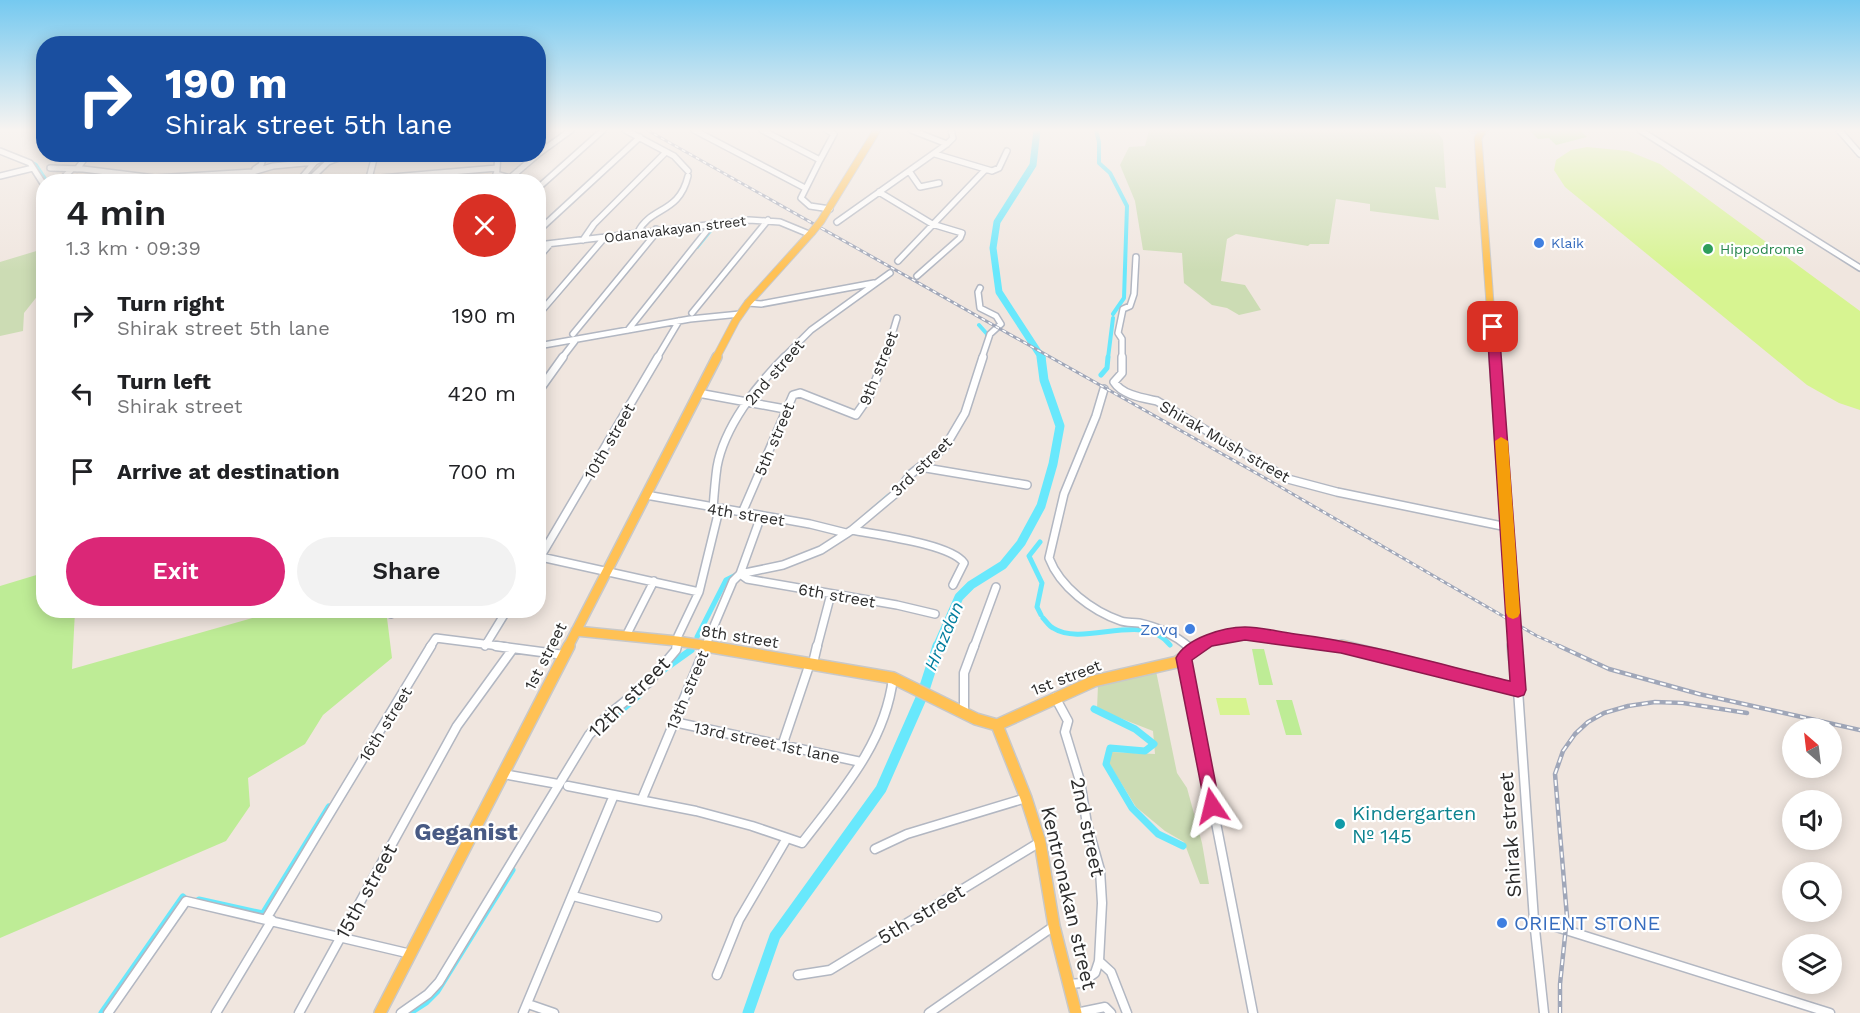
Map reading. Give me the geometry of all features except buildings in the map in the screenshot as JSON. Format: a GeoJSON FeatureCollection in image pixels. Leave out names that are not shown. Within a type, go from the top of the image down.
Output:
{"type":"FeatureCollection","features":[{"type":"Feature","properties":{"kind":"main road"},"geometry":{"type":"LineString","coordinates":[[740,314],[822,221],[849,177]]}},
{"type":"Feature","properties":{"kind":"main road","name":"Shirak street"},"geometry":{"type":"LineString","coordinates":[[1479,177],[1506,527]]}},
{"type":"Feature","properties":{"kind":"main road","name":"Shirak street"},"geometry":{"type":"LineString","coordinates":[[1480,177],[1518,690]]}},
{"type":"Feature","properties":{"kind":"main road","name":"1st street"},"geometry":{"type":"LineString","coordinates":[[380,1013],[740,314]]}},
{"type":"Feature","properties":{"kind":"main road","name":"8th street"},"geometry":{"type":"LineString","coordinates":[[576,631],[677,641],[895,679],[964,712]]}},
{"type":"Feature","properties":{"kind":"main road","name":"1st street"},"geometry":{"type":"LineString","coordinates":[[997,725],[1094,681],[1162,666],[1188,654],[1207,641],[1221,636],[1256,634],[1365,651],[1518,690]]}},
{"type":"Feature","properties":{"kind":"main road"},"geometry":{"type":"LineString","coordinates":[[964,712],[976,719],[997,725]]}},
{"type":"Feature","properties":{"kind":"main road","name":"Kentronakan street"},"geometry":{"type":"LineString","coordinates":[[997,725],[1026,798],[1040,842],[1054,926],[1076,1013]]}},
{"type":"Feature","properties":{"kind":"street"},"geometry":{"type":"LineString","coordinates":[[546,224],[596,177]]}},
{"type":"Feature","properties":{"kind":"street"},"geometry":{"type":"LineString","coordinates":[[583,240],[594,224],[641,177]]}},
{"type":"Feature","properties":{"kind":"street"},"geometry":{"type":"LineString","coordinates":[[638,232],[642,224],[659,215],[681,197],[687,188],[688,177]]}},
{"type":"Feature","properties":{"kind":"street"},"geometry":{"type":"LineString","coordinates":[[783,177],[805,189]]}},
{"type":"Feature","properties":{"kind":"street"},"geometry":{"type":"LineString","coordinates":[[811,177],[801,198],[805,204],[831,209]]}},
{"type":"Feature","properties":{"kind":"street"},"geometry":{"type":"LineString","coordinates":[[837,222],[900,177]]}},
{"type":"Feature","properties":{"kind":"street"},"geometry":{"type":"LineString","coordinates":[[913,177],[920,187],[939,183]]}},
{"type":"Feature","properties":{"kind":"street"},"geometry":{"type":"LineString","coordinates":[[898,261],[978,177]]}},
{"type":"Feature","properties":{"kind":"street"},"geometry":{"type":"LineString","coordinates":[[1715,177],[1860,268]]}},
{"type":"Feature","properties":{"kind":"street"},"geometry":{"type":"LineString","coordinates":[[879,192],[932,224],[962,233],[960,238],[917,276]]}},
{"type":"Feature","properties":{"kind":"street"},"geometry":{"type":"LineString","coordinates":[[692,313],[768,220]]}},
{"type":"Feature","properties":{"kind":"street","name":"Odanavakayan street"},"geometry":{"type":"LineString","coordinates":[[546,244],[656,229],[768,220],[810,233]]}},
{"type":"Feature","properties":{"kind":"street"},"geometry":{"type":"LineString","coordinates":[[628,330],[713,223]]}},
{"type":"Feature","properties":{"kind":"street"},"geometry":{"type":"LineString","coordinates":[[546,380],[574,337],[656,233],[656,229]]}},
{"type":"Feature","properties":{"kind":"street"},"geometry":{"type":"LineString","coordinates":[[546,306],[605,237]]}},
{"type":"Feature","properties":{"kind":"street"},"geometry":{"type":"LineString","coordinates":[[546,249],[550,244]]}},
{"type":"Feature","properties":{"kind":"street","name":"Shirak Mush street"},"geometry":{"type":"LineString","coordinates":[[1136,257],[1134,294],[1130,306],[1123,309],[1118,333],[1122,339],[1122,373],[1114,382],[1116,386],[1136,396],[1157,401],[1288,479],[1337,492],[1506,527]]}},
{"type":"Feature","properties":{"kind":"street","name":"2nd street"},"geometry":{"type":"LineString","coordinates":[[716,509],[717,466],[723,446],[747,401],[776,366],[811,330],[890,273]]}},
{"type":"Feature","properties":{"kind":"street"},"geometry":{"type":"LineString","coordinates":[[748,303],[761,304],[876,282]]}},
{"type":"Feature","properties":{"kind":"street","name":"3rd street"},"geometry":{"type":"LineString","coordinates":[[740,574],[783,565],[821,550],[849,532],[895,494],[920,467],[950,441],[973,393],[990,334],[1001,324],[996,316],[980,308],[978,292],[980,288]]}},
{"type":"Feature","properties":{"kind":"street"},"geometry":{"type":"LineString","coordinates":[[546,344],[574,337],[740,314]]}},
{"type":"Feature","properties":{"kind":"street","name":"9th street"},"geometry":{"type":"LineString","coordinates":[[856,416],[873,386],[897,318]]}},
{"type":"Feature","properties":{"kind":"street","name":"10th street"},"geometry":{"type":"LineString","coordinates":[[546,549],[680,321]]}},
{"type":"Feature","properties":{"kind":"street"},"geometry":{"type":"LineString","coordinates":[[1104,389],[1100,408],[1064,494],[1049,558],[1051,567],[1075,594],[1123,622],[1139,623],[1186,643],[1253,1013]]}},
{"type":"Feature","properties":{"kind":"street"},"geometry":{"type":"LineString","coordinates":[[698,393],[786,409]]}},
{"type":"Feature","properties":{"kind":"street","name":"5th street"},"geometry":{"type":"LineString","coordinates":[[742,513],[786,409],[797,393],[856,416]]}},
{"type":"Feature","properties":{"kind":"street"},"geometry":{"type":"LineString","coordinates":[[920,467],[1027,485]]}},
{"type":"Feature","properties":{"kind":"street","name":"4th street"},"geometry":{"type":"LineString","coordinates":[[646,495],[919,543],[960,556],[964,563],[953,585]]}},
{"type":"Feature","properties":{"kind":"street","name":"12th street"},"geometry":{"type":"LineString","coordinates":[[401,1013],[428,994],[440,981],[589,735],[661,669],[676,650],[677,641],[699,592],[716,509]]}},
{"type":"Feature","properties":{"kind":"street","name":"13th street"},"geometry":{"type":"LineString","coordinates":[[642,799],[733,581],[740,574],[761,516]]}},
{"type":"Feature","properties":{"kind":"street"},"geometry":{"type":"LineString","coordinates":[[546,560],[699,592]]}},
{"type":"Feature","properties":{"kind":"street","name":"6th street"},"geometry":{"type":"LineString","coordinates":[[740,574],[747,579],[897,604],[935,614]]}},
{"type":"Feature","properties":{"kind":"street"},"geometry":{"type":"LineString","coordinates":[[626,636],[654,581]]}},
{"type":"Feature","properties":{"kind":"street"},"geometry":{"type":"LineString","coordinates":[[964,712],[964,673],[996,587]]}},
{"type":"Feature","properties":{"kind":"street"},"geometry":{"type":"LineString","coordinates":[[782,746],[811,663],[831,594]]}},
{"type":"Feature","properties":{"kind":"street"},"geometry":{"type":"LineString","coordinates":[[485,646],[502,618]]}},
{"type":"Feature","properties":{"kind":"street","name":"16th street"},"geometry":{"type":"LineString","coordinates":[[216,1013],[436,638],[512,650],[564,654]]}},
{"type":"Feature","properties":{"kind":"street","name":"15th street"},"geometry":{"type":"LineString","coordinates":[[299,1013],[457,726],[512,650]]}},
{"type":"Feature","properties":{"kind":"street"},"geometry":{"type":"LineString","coordinates":[[568,786],[642,799],[752,826],[802,843],[861,762],[886,716],[895,679]]}},
{"type":"Feature","properties":{"kind":"street","name":"Shirak street"},"geometry":{"type":"LineString","coordinates":[[1518,690],[1534,920],[1544,1013]]}},
{"type":"Feature","properties":{"kind":"street","name":"2nd street"},"geometry":{"type":"LineString","coordinates":[[1055,697],[1068,721],[1065,732],[1080,781],[1087,824],[1100,870],[1102,903],[1099,961]]}},
{"type":"Feature","properties":{"kind":"street","name":"13rd street 1st lane"},"geometry":{"type":"LineString","coordinates":[[674,722],[861,762]]}},
{"type":"Feature","properties":{"kind":"street"},"geometry":{"type":"LineString","coordinates":[[503,774],[558,784]]}},
{"type":"Feature","properties":{"kind":"street"},"geometry":{"type":"LineString","coordinates":[[554,1013],[525,1008],[614,795]]}},
{"type":"Feature","properties":{"kind":"street"},"geometry":{"type":"LineString","coordinates":[[875,849],[907,834],[1026,798]]}},
{"type":"Feature","properties":{"kind":"street"},"geometry":{"type":"LineString","coordinates":[[717,975],[739,920],[787,838]]}},
{"type":"Feature","properties":{"kind":"street","name":"5th street"},"geometry":{"type":"LineString","coordinates":[[798,975],[830,970],[1040,842]]}},
{"type":"Feature","properties":{"kind":"street"},"geometry":{"type":"LineString","coordinates":[[573,896],[657,917]]}},
{"type":"Feature","properties":{"kind":"street"},"geometry":{"type":"LineString","coordinates":[[108,1013],[186,901],[411,954]]}},
{"type":"Feature","properties":{"kind":"street"},"geometry":{"type":"LineString","coordinates":[[1534,920],[1830,1013]]}},
{"type":"Feature","properties":{"kind":"street"},"geometry":{"type":"LineString","coordinates":[[929,1013],[1054,926]]}},
{"type":"Feature","properties":{"kind":"street"},"geometry":{"type":"LineString","coordinates":[[1070,984],[1081,983],[1095,973],[1099,961],[1111,972],[1127,1013]]}},
{"type":"Feature","properties":{"kind":"street"},"geometry":{"type":"LineString","coordinates":[[1076,1013],[1105,1007],[1111,1013]]}},
{"type":"Feature","properties":{"kind":"green space"},"geometry":{"type":"Polygon","coordinates":[[[1125,177],[1445,177],[1446,188],[1435,187],[1439,220],[1370,211],[1370,204],[1336,199],[1329,244],[1310,244],[1308,246],[1236,234],[1227,239],[1221,281],[1245,285],[1261,310],[1239,315],[1227,308],[1212,305],[1184,283],[1182,253],[1143,250],[1135,201],[1125,177]]]}},
{"type":"Feature","properties":{"kind":"green space","name":"Hippodrome"},"geometry":{"type":"Polygon","coordinates":[[[1559,177],[1678,177],[1860,311],[1860,410],[1839,403],[1807,385],[1565,187],[1559,177]]]}},
{"type":"Feature","properties":{"kind":"green space"},"geometry":{"type":"Polygon","coordinates":[[[36,251],[36,298],[24,313],[23,331],[0,336],[0,262],[36,251]]]}},
{"type":"Feature","properties":{"kind":"green space"},"geometry":{"type":"Polygon","coordinates":[[[36,575],[36,618],[75,618],[72,669],[252,618],[387,618],[392,658],[323,715],[305,744],[248,778],[250,806],[226,841],[0,938],[0,586],[36,575]]]}},
{"type":"Feature","properties":{"kind":"green space"},"geometry":{"type":"Polygon","coordinates":[[[1252,649],[1264,649],[1273,685],[1259,685],[1252,649]]]}},
{"type":"Feature","properties":{"kind":"green space"},"geometry":{"type":"Polygon","coordinates":[[[1156,671],[1177,773],[1187,788],[1202,843],[1209,884],[1200,884],[1184,842],[1165,831],[1136,807],[1108,762],[1112,752],[1155,754],[1153,731],[1097,709],[1098,685],[1156,671]]]}},
{"type":"Feature","properties":{"kind":"green space"},"geometry":{"type":"Polygon","coordinates":[[[1216,698],[1246,698],[1250,715],[1220,715],[1216,698]]]}},
{"type":"Feature","properties":{"kind":"green space"},"geometry":{"type":"Polygon","coordinates":[[[1276,700],[1292,700],[1302,735],[1286,735],[1276,700]]]}},
{"type":"Feature","properties":{"kind":"waterway","name":"Hrazdan"},"geometry":{"type":"LineString","coordinates":[[1025,177],[997,222],[993,248],[999,292],[1042,358]]}},
{"type":"Feature","properties":{"kind":"waterway"},"geometry":{"type":"LineString","coordinates":[[1112,177],[1127,206],[1124,298],[1113,314]]}},
{"type":"Feature","properties":{"kind":"waterway"},"geometry":{"type":"LineString","coordinates":[[697,247],[714,226],[720,225]]}},
{"type":"Feature","properties":{"kind":"waterway"},"geometry":{"type":"LineString","coordinates":[[1108,358],[1113,318]]}},
{"type":"Feature","properties":{"kind":"waterway"},"geometry":{"type":"LineString","coordinates":[[979,325],[987,334],[987,341]]}},
{"type":"Feature","properties":{"kind":"waterway","name":"Hrazdan"},"geometry":{"type":"LineString","coordinates":[[937,647],[959,597],[971,585],[1003,565],[1021,543],[1041,506],[1053,464],[1060,426],[1044,380],[1041,357]]}},
{"type":"Feature","properties":{"kind":"waterway"},"geometry":{"type":"LineString","coordinates":[[1101,375],[1107,368],[1108,357]]}},
{"type":"Feature","properties":{"kind":"waterway"},"geometry":{"type":"LineString","coordinates":[[867,515],[889,496]]}},
{"type":"Feature","properties":{"kind":"waterway"},"geometry":{"type":"LineString","coordinates":[[1040,542],[1029,556],[1042,583],[1037,607],[1041,615]]}},
{"type":"Feature","properties":{"kind":"waterway"},"geometry":{"type":"LineString","coordinates":[[697,637],[726,580],[738,574]]}},
{"type":"Feature","properties":{"kind":"waterway"},"geometry":{"type":"LineString","coordinates":[[1043,618],[1052,627],[1066,633],[1145,630],[1159,635],[1170,645]]}},
{"type":"Feature","properties":{"kind":"waterway","name":"Hrazdan"},"geometry":{"type":"LineString","coordinates":[[748,1013],[775,936],[881,789],[922,696],[938,646]]}},
{"type":"Feature","properties":{"kind":"waterway"},"geometry":{"type":"LineString","coordinates":[[663,670],[691,650]]}},
{"type":"Feature","properties":{"kind":"waterway"},"geometry":{"type":"LineString","coordinates":[[606,723],[640,694]]}},
{"type":"Feature","properties":{"kind":"waterway"},"geometry":{"type":"LineString","coordinates":[[1094,709],[1135,729],[1154,744],[1145,751],[1110,748],[1106,764],[1132,808],[1158,834],[1183,846]]}},
{"type":"Feature","properties":{"kind":"waterway"},"geometry":{"type":"LineString","coordinates":[[199,900],[263,914],[329,807]]}},
{"type":"Feature","properties":{"kind":"waterway"},"geometry":{"type":"LineString","coordinates":[[409,1013],[426,1002],[437,991],[512,870]]}},
{"type":"Feature","properties":{"kind":"waterway"},"geometry":{"type":"LineString","coordinates":[[102,1013],[183,897]]}},
{"type":"Feature","properties":{"kind":"railway"},"geometry":{"type":"LineString","coordinates":[[731,177],[1272,482],[1537,636],[1562,647]]}},
{"type":"Feature","properties":{"kind":"railway"},"geometry":{"type":"LineString","coordinates":[[1559,646],[1609,669],[1699,694],[1860,730]]}},
{"type":"Feature","properties":{"kind":"railway"},"geometry":{"type":"LineString","coordinates":[[1560,1013],[1560,984],[1567,917],[1555,774],[1563,751],[1575,734],[1588,722],[1604,713],[1628,706],[1655,702],[1683,703],[1747,713]]}},
{"type":"Feature","properties":{"kind":"slow traffic"},"geometry":{"type":"LineString","coordinates":[[1501,441],[1513,613]]}},
{"type":"Feature","properties":{"kind":"place","name":"Klaik"},"geometry":{"type":"Point","coordinates":[1539,243]}},
{"type":"Feature","properties":{"kind":"place","name":"Hippodrome"},"geometry":{"type":"Point","coordinates":[1708,249]}},
{"type":"Feature","properties":{"kind":"place","name":"Zovq"},"geometry":{"type":"Point","coordinates":[1190,629]}},
{"type":"Feature","properties":{"kind":"place","name":"Kindergarten № 145"},"geometry":{"type":"Point","coordinates":[1340,824]}},
{"type":"Feature","properties":{"kind":"place","name":"ORIENT STONE"},"geometry":{"type":"Point","coordinates":[1502,923]}},
{"type":"Feature","properties":{"kind":"district","name":"Geganist"},"geometry":{"type":"Point","coordinates":[466,832]}},
{"type":"Feature","properties":{"kind":"route"},"geometry":{"type":"LineString","coordinates":[[1212,806],[1184,658],[1207,641],[1221,636],[1256,634],[1341,646],[1518,690],[1493,327]]}}]}
